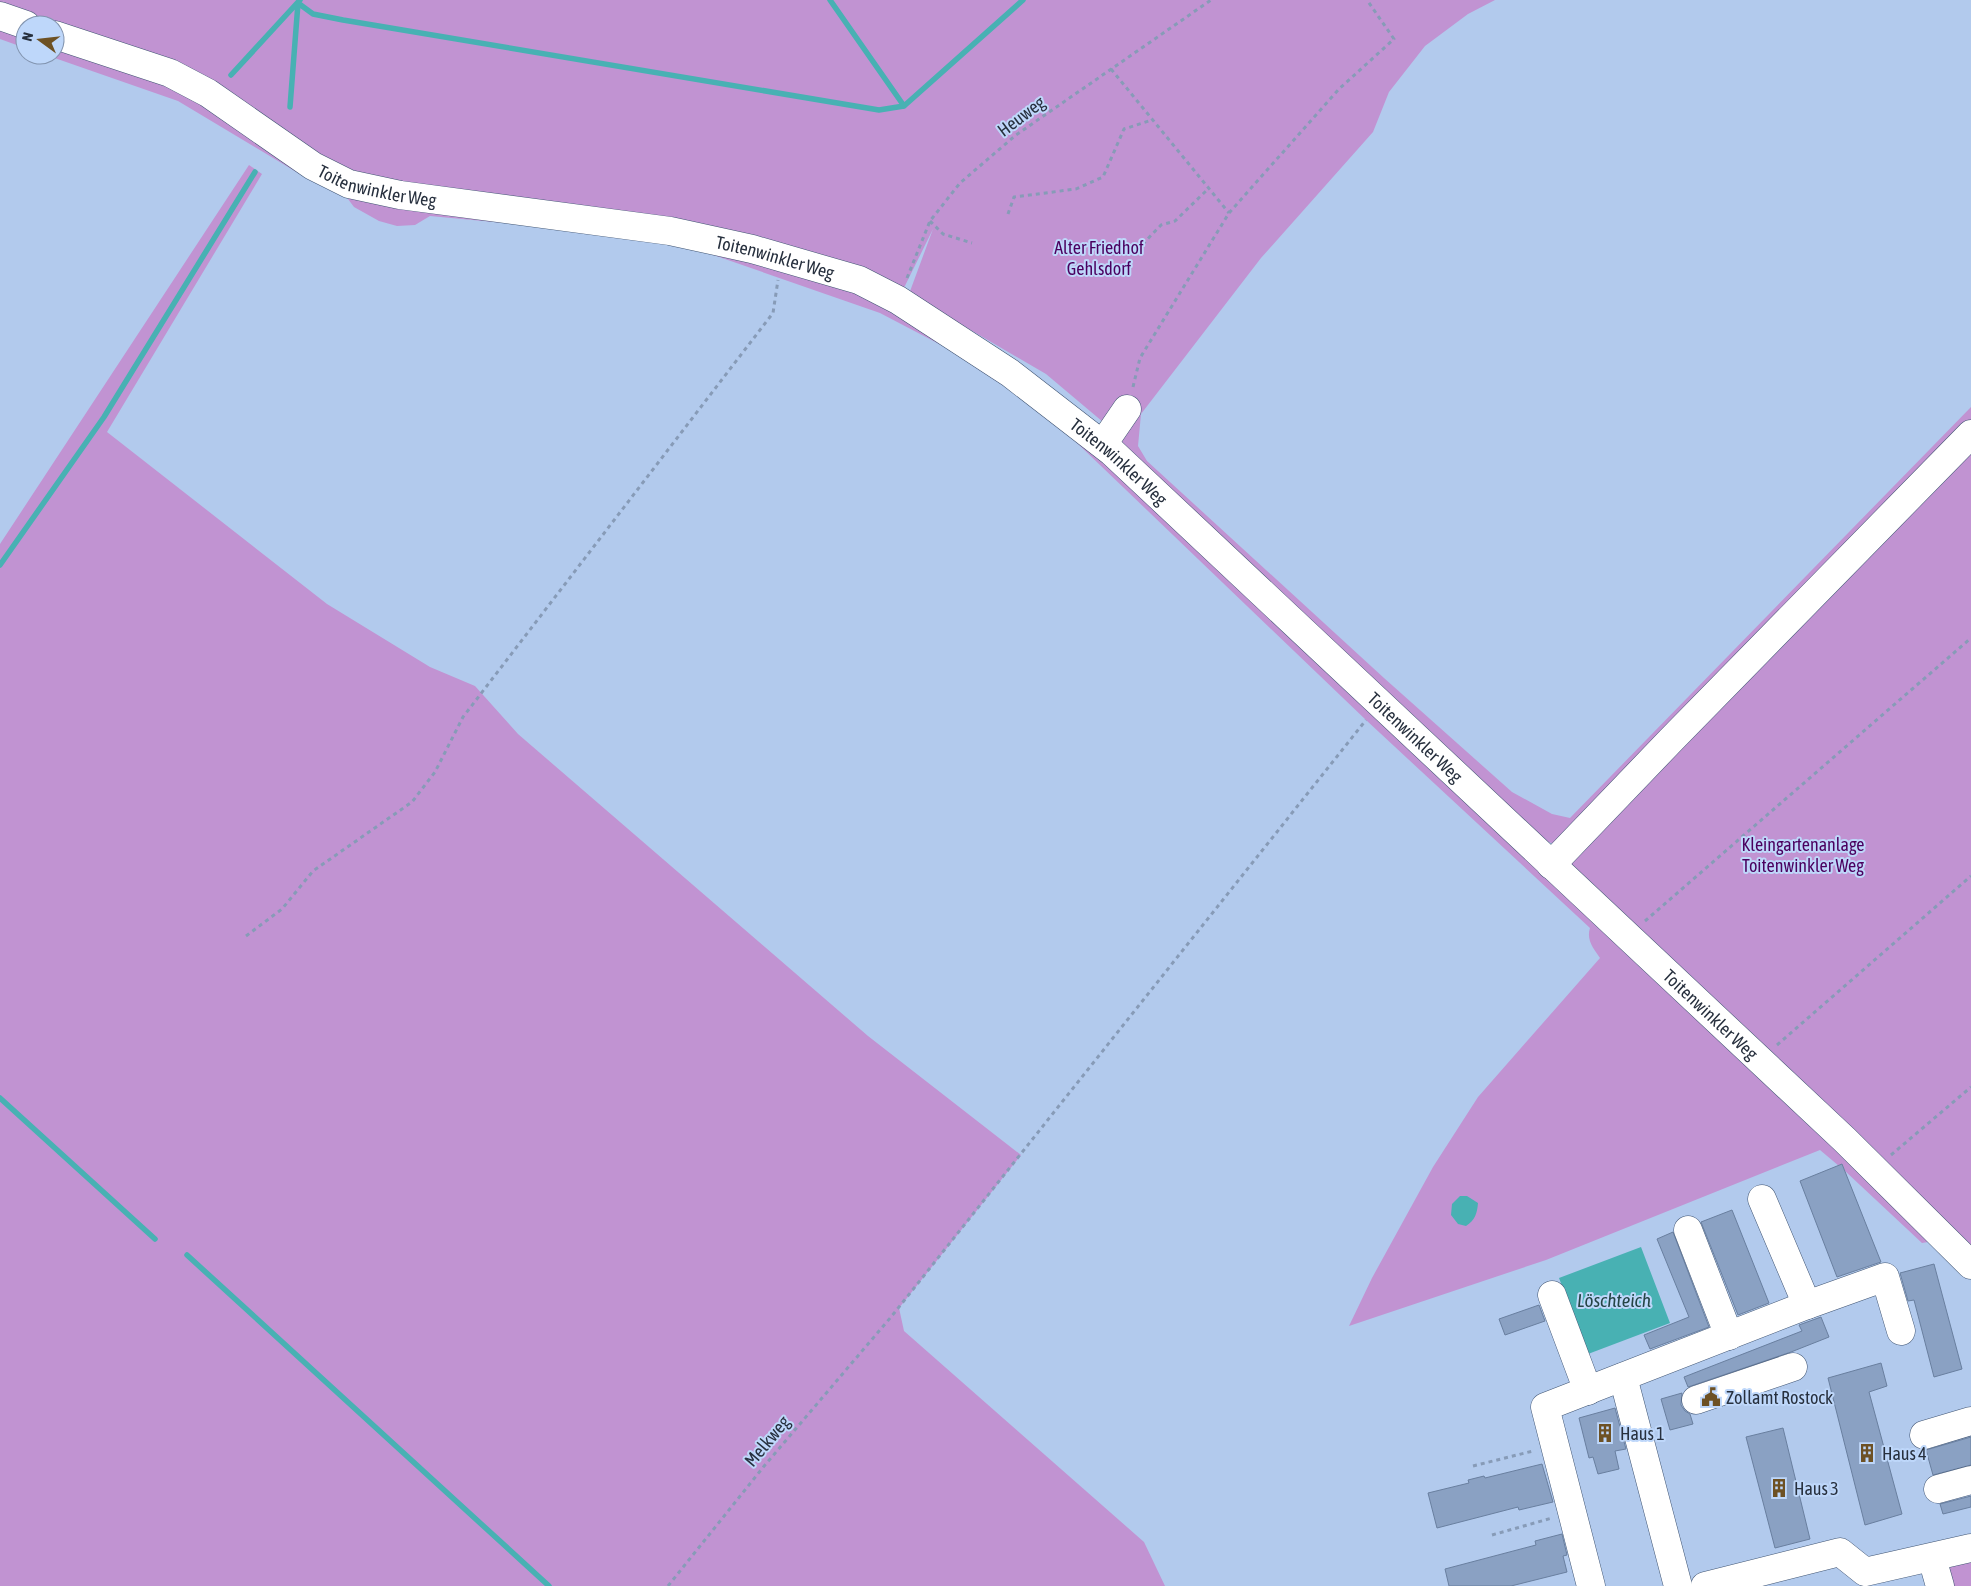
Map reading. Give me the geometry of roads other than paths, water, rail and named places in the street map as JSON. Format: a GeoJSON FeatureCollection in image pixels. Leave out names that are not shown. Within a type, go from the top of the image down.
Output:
{"type":"FeatureCollection","features":[{"type":"Feature","properties":{"kind":"street"},"geometry":{"type":"LineString","coordinates":[[0,16],[15,21]]}},
{"type":"Feature","properties":{"kind":"street","name":"Toitenwinkler Weg"},"geometry":{"type":"LineString","coordinates":[[65,37],[170,73],[208,93],[313,166],[349,184],[400,194],[670,232],[752,249],[859,280],[898,300],[1010,373],[1103,444],[1760,1060],[1971,1265]]}},
{"type":"Feature","properties":{"kind":"street"},"geometry":{"type":"LineString","coordinates":[[1103,444],[1127,410]]}},
{"type":"Feature","properties":{"kind":"street"},"geometry":{"type":"LineString","coordinates":[[1551,865],[1971,434]]}},
{"type":"Feature","properties":{"kind":"street"},"geometry":{"type":"LineString","coordinates":[[1762,1199],[1807,1306]]}},
{"type":"Feature","properties":{"kind":"street"},"geometry":{"type":"LineString","coordinates":[[1688,1230],[1729,1336]]}},
{"type":"Feature","properties":{"kind":"street"},"geometry":{"type":"LineString","coordinates":[[1590,1586],[1546,1408],[1885,1277],[1901,1331]]}},
{"type":"Feature","properties":{"kind":"street"},"geometry":{"type":"LineString","coordinates":[[1552,1295],[1588,1391]]}},
{"type":"Feature","properties":{"kind":"street"},"geometry":{"type":"LineString","coordinates":[[1696,1400],[1794,1367]]}},
{"type":"Feature","properties":{"kind":"street"},"geometry":{"type":"LineString","coordinates":[[1623,1377],[1678,1586]]}},
{"type":"Feature","properties":{"kind":"street"},"geometry":{"type":"LineString","coordinates":[[1924,1435],[1971,1421]]}},
{"type":"Feature","properties":{"kind":"street"},"geometry":{"type":"LineString","coordinates":[[1938,1489],[1971,1480]]}},
{"type":"Feature","properties":{"kind":"street"},"geometry":{"type":"LineString","coordinates":[[1705,1586],[1840,1552],[1866,1572],[1971,1548]]}},
{"type":"Feature","properties":{"kind":"street"},"geometry":{"type":"LineString","coordinates":[[1932,1558],[1940,1586]]}},
{"type":"Feature","properties":{"kind":"water"},"geometry":{"type":"Polygon","coordinates":[[[1460,1196],[1467,1196],[1478,1203],[1475,1216],[1466,1226],[1458,1224],[1451,1215],[1452,1204],[1460,1196]]]}},
{"type":"Feature","properties":{"kind":"water","name":"Löschteich"},"geometry":{"type":"Polygon","coordinates":[[[1641,1247],[1670,1323],[1588,1354],[1559,1278],[1641,1247]]]}},
{"type":"Feature","properties":{"kind":"waterway"},"geometry":{"type":"LineString","coordinates":[[231,75],[300,0]]}},
{"type":"Feature","properties":{"kind":"waterway"},"geometry":{"type":"LineString","coordinates":[[830,0],[904,106],[1023,0]]}},
{"type":"Feature","properties":{"kind":"waterway"},"geometry":{"type":"LineString","coordinates":[[298,3],[313,14],[343,20],[879,110],[904,106]]}},
{"type":"Feature","properties":{"kind":"waterway"},"geometry":{"type":"LineString","coordinates":[[290,107],[298,3]]}},
{"type":"Feature","properties":{"kind":"waterway"},"geometry":{"type":"LineString","coordinates":[[0,565],[104,417],[255,172]]}},
{"type":"Feature","properties":{"kind":"waterway"},"geometry":{"type":"LineString","coordinates":[[0,1098],[155,1239]]}},
{"type":"Feature","properties":{"kind":"waterway"},"geometry":{"type":"LineString","coordinates":[[187,1255],[549,1586]]}},
{"type":"Feature","properties":{"kind":"place","name":"Zollamt Rostock"},"geometry":{"type":"Point","coordinates":[1711,1397]}},
{"type":"Feature","properties":{"kind":"place","name":"Haus 1"},"geometry":{"type":"Point","coordinates":[1605,1433]}},
{"type":"Feature","properties":{"kind":"place","name":"Haus 4"},"geometry":{"type":"Point","coordinates":[1867,1453]}},
{"type":"Feature","properties":{"kind":"place","name":"Haus 3"},"geometry":{"type":"Point","coordinates":[1779,1488]}},
{"type":"Feature","properties":{"kind":"park label","name":"Alter Friedhof Gehlsdorf"},"geometry":{"type":"Point","coordinates":[1099,257]}},
{"type":"Feature","properties":{"kind":"park label","name":"Kleingartenanlage Toitenwinkler Weg"},"geometry":{"type":"Point","coordinates":[1803,854]}}]}
